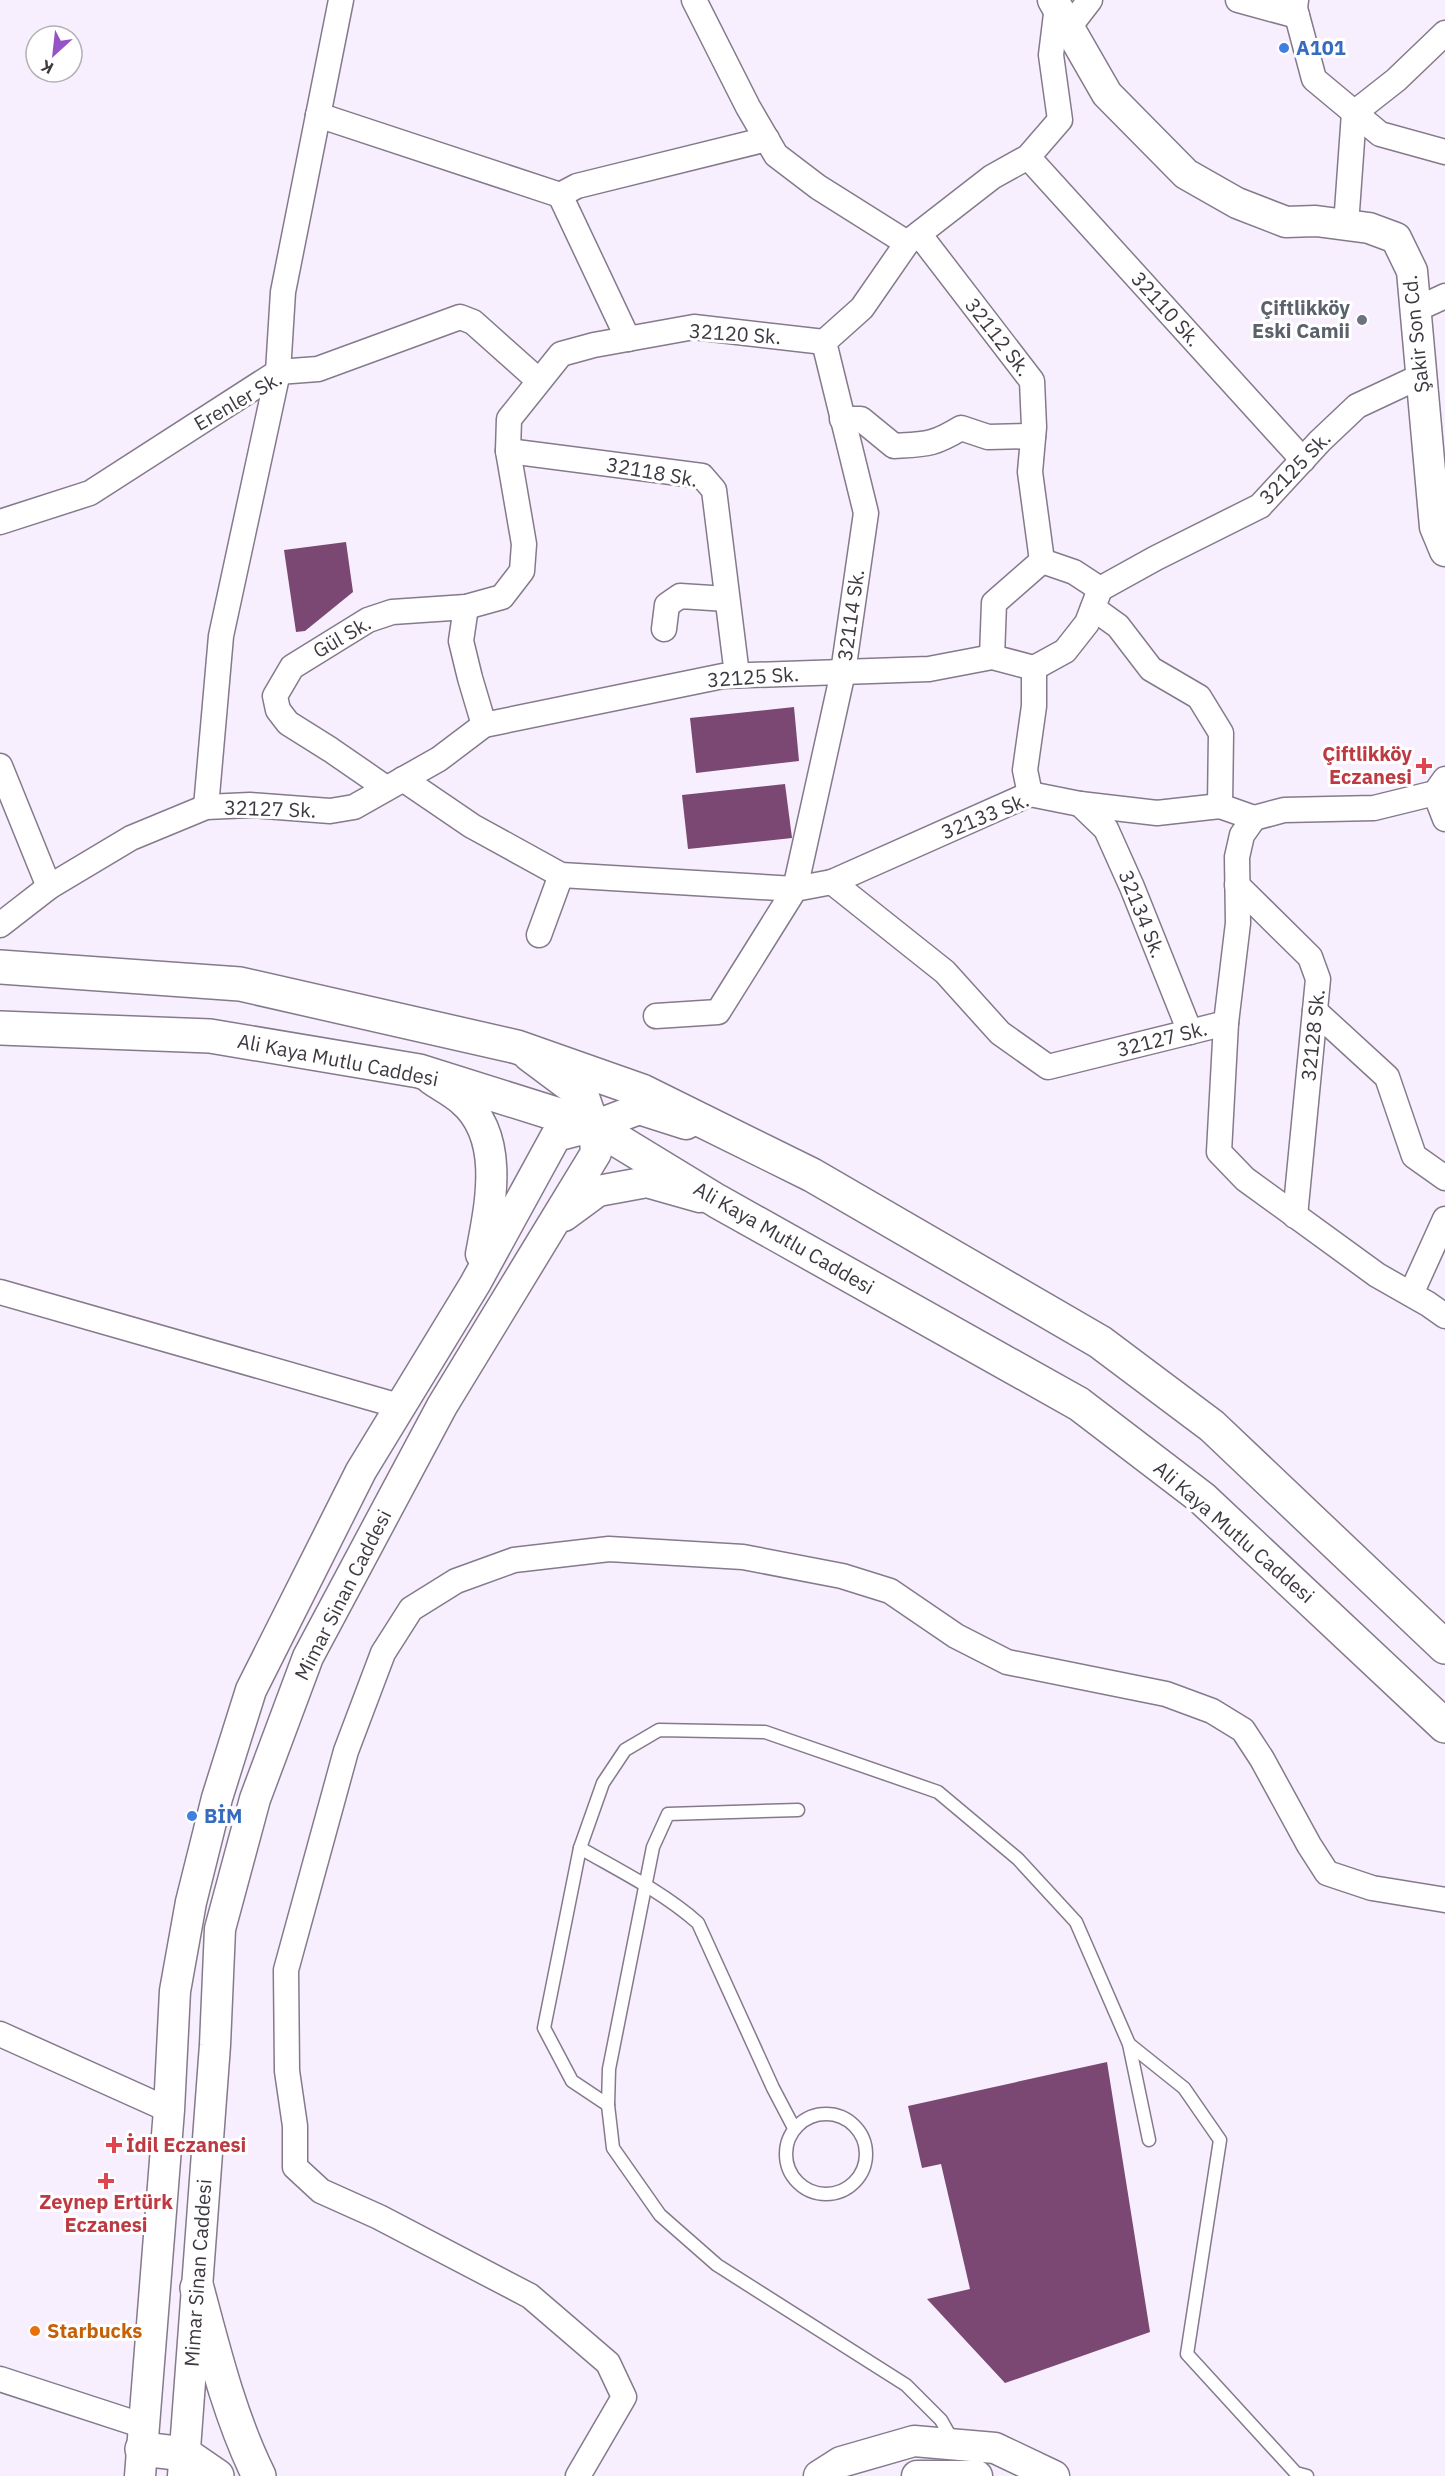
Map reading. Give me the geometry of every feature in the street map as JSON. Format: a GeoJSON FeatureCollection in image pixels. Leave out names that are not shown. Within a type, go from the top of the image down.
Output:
{"type":"FeatureCollection","features":[{"type":"Feature","properties":{"kind":"main road"},"geometry":{"type":"LineString","coordinates":[[0,967],[240,984],[517,1047],[642,1091],[812,1175],[1100,1342],[1212,1426],[1445,1647]]}},
{"type":"Feature","properties":{"kind":"main road","name":"Ali Kaya Mutlu Caddesi"},"geometry":{"type":"LineString","coordinates":[[0,1028],[210,1036],[419,1071],[595,1140],[717,1202],[1079,1404],[1202,1498],[1445,1726]]}},
{"type":"Feature","properties":{"kind":"main road"},"geometry":{"type":"LineString","coordinates":[[197,2288],[219,2369],[246,2450],[259,2476]]}},
{"type":"Feature","properties":{"kind":"main road"},"geometry":{"type":"LineString","coordinates":[[142,2450],[218,2476]]}},
{"type":"Feature","properties":{"kind":"street"},"geometry":{"type":"LineString","coordinates":[[206,807],[221,636],[278,372],[283,292],[341,0]]}},
{"type":"Feature","properties":{"kind":"street"},"geometry":{"type":"LineString","coordinates":[[694,0],[776,155],[818,188],[913,238]]}},
{"type":"Feature","properties":{"kind":"street"},"geometry":{"type":"LineString","coordinates":[[824,342],[862,308],[913,238],[992,177],[1028,157],[1060,120],[1051,55],[1060,11],[1090,0]]}},
{"type":"Feature","properties":{"kind":"street"},"geometry":{"type":"LineString","coordinates":[[1238,0],[1297,8],[1314,79],[1380,134],[1445,152]]}},
{"type":"Feature","properties":{"kind":"street","name":"Şakir Son Cd."},"geometry":{"type":"LineString","coordinates":[[1060,11],[1107,94],[1186,174],[1237,203],[1286,222],[1316,221],[1369,228],[1396,238],[1412,271],[1421,376],[1435,426],[1435,527],[1445,551]]}},
{"type":"Feature","properties":{"kind":"street"},"geometry":{"type":"LineString","coordinates":[[1346,225],[1354,113],[1396,80],[1445,33]]}},
{"type":"Feature","properties":{"kind":"street"},"geometry":{"type":"LineString","coordinates":[[318,115],[560,195],[577,186],[767,139]]}},
{"type":"Feature","properties":{"kind":"street","name":"32110 Sk."},"geometry":{"type":"LineString","coordinates":[[1028,157],[1303,460]]}},
{"type":"Feature","properties":{"kind":"street"},"geometry":{"type":"LineString","coordinates":[[560,195],[628,339]]}},
{"type":"Feature","properties":{"kind":"street","name":"32112 Sk."},"geometry":{"type":"LineString","coordinates":[[913,238],[1032,381],[1033,436],[1030,472],[1042,561]]}},
{"type":"Feature","properties":{"kind":"street"},"geometry":{"type":"LineString","coordinates":[[1415,310],[1445,296]]}},
{"type":"Feature","properties":{"kind":"street","name":"Erenler Sk."},"geometry":{"type":"LineString","coordinates":[[0,522],[90,493],[278,372],[318,369],[460,317],[473,322],[538,380]]}},
{"type":"Feature","properties":{"kind":"street","name":"32120 Sk."},"geometry":{"type":"LineString","coordinates":[[466,607],[502,597],[522,571],[524,544],[508,451],[509,419],[561,354],[694,327],[824,342]]}},
{"type":"Feature","properties":{"kind":"street","name":"32114 Sk."},"geometry":{"type":"LineString","coordinates":[[656,1016],[718,1012],[795,889],[843,672],[867,513],[824,342]]}},
{"type":"Feature","properties":{"kind":"street","name":"32125 Sk."},"geometry":{"type":"LineString","coordinates":[[1097,598],[1156,558],[1260,507],[1357,406],[1421,376]]}},
{"type":"Feature","properties":{"kind":"street"},"geometry":{"type":"LineString","coordinates":[[842,419],[861,419],[894,446],[928,444],[939,441],[961,428],[988,437],[1033,436]]}},
{"type":"Feature","properties":{"kind":"street","name":"32118 Sk."},"geometry":{"type":"LineString","coordinates":[[508,451],[702,476],[714,490],[737,675]]}},
{"type":"Feature","properties":{"kind":"street"},"geometry":{"type":"LineString","coordinates":[[992,657],[994,603],[1042,561],[1074,572],[1097,598],[1151,669],[1199,697],[1221,733],[1220,806]]}},
{"type":"Feature","properties":{"kind":"street"},"geometry":{"type":"LineString","coordinates":[[664,629],[666,605],[680,596],[727,599]]}},
{"type":"Feature","properties":{"kind":"street"},"geometry":{"type":"LineString","coordinates":[[1030,794],[1025,770],[1034,706],[1034,668],[1065,651],[1087,624],[1097,598]]}},
{"type":"Feature","properties":{"kind":"street"},"geometry":{"type":"LineString","coordinates":[[466,607],[461,641],[484,725]]}},
{"type":"Feature","properties":{"kind":"street","name":"Gül Sk."},"geometry":{"type":"LineString","coordinates":[[394,783],[332,750],[288,723],[278,710],[275,696],[292,667],[368,620],[392,612],[466,607]]}},
{"type":"Feature","properties":{"kind":"street","name":"32125 Sk."},"geometry":{"type":"LineString","coordinates":[[394,783],[439,759],[484,725],[626,694],[737,675],[929,669],[992,657],[1034,668]]}},
{"type":"Feature","properties":{"kind":"street"},"geometry":{"type":"LineString","coordinates":[[0,766],[49,887]]}},
{"type":"Feature","properties":{"kind":"street"},"geometry":{"type":"LineString","coordinates":[[394,783],[561,875],[795,889]]}},
{"type":"Feature","properties":{"kind":"street","name":"32127 Sk."},"geometry":{"type":"LineString","coordinates":[[0,925],[49,887],[131,838],[206,807],[250,805],[330,811],[354,807],[394,783]]}},
{"type":"Feature","properties":{"kind":"street"},"geometry":{"type":"LineString","coordinates":[[1226,1023],[1238,923],[1237,857],[1242,835],[1254,818],[1284,810],[1374,808],[1440,786],[1445,819]]}},
{"type":"Feature","properties":{"kind":"street","name":"32133 Sk."},"geometry":{"type":"LineString","coordinates":[[795,889],[832,882],[1030,794],[1080,804],[1157,813],[1220,806],[1254,818]]}},
{"type":"Feature","properties":{"kind":"street","name":"32134 Sk."},"geometry":{"type":"LineString","coordinates":[[1080,804],[1106,829],[1132,887],[1190,1032]]}},
{"type":"Feature","properties":{"kind":"street"},"geometry":{"type":"LineString","coordinates":[[539,935],[561,875]]}},
{"type":"Feature","properties":{"kind":"street","name":"32127 Sk."},"geometry":{"type":"LineString","coordinates":[[832,882],[945,972],[1000,1033],[1048,1067],[1226,1023],[1219,1152],[1245,1179],[1295,1216],[1377,1275],[1412,1294],[1445,1316]]}},
{"type":"Feature","properties":{"kind":"street","name":"32128 Sk."},"geometry":{"type":"LineString","coordinates":[[1237,885],[1310,957],[1318,979],[1295,1216]]}},
{"type":"Feature","properties":{"kind":"street"},"geometry":{"type":"LineString","coordinates":[[1315,1011],[1387,1077],[1414,1156],[1445,1178]]}},
{"type":"Feature","properties":{"kind":"street"},"geometry":{"type":"LineString","coordinates":[[517,1047],[584,1097],[595,1140]]}},
{"type":"Feature","properties":{"kind":"street"},"geometry":{"type":"LineString","coordinates":[[419,1071],[464,1101],[480,1122],[491,1150],[489,1213],[475,1284]]}},
{"type":"Feature","properties":{"kind":"street","name":"Mimar Sinan Caddesi"},"geometry":{"type":"LineString","coordinates":[[184,2465],[215,2045],[219,1929],[255,1799],[308,1657],[442,1406],[552,1224],[595,1140],[639,1109],[748,1143]]}},
{"type":"Feature","properties":{"kind":"street","name":"Mimar Sinan Caddesi"},"geometry":{"type":"LineString","coordinates":[[142,2450],[169,2110],[175,1991],[191,1902],[217,1798],[251,1690],[361,1471],[475,1284],[556,1136],[595,1140]]}},
{"type":"Feature","properties":{"kind":"street"},"geometry":{"type":"LineString","coordinates":[[552,1224],[597,1191],[647,1182],[717,1202]]}},
{"type":"Feature","properties":{"kind":"street"},"geometry":{"type":"LineString","coordinates":[[1412,1294],[1445,1220]]}},
{"type":"Feature","properties":{"kind":"street"},"geometry":{"type":"LineString","coordinates":[[0,1292],[399,1406]]}},
{"type":"Feature","properties":{"kind":"street"},"geometry":{"type":"LineString","coordinates":[[578,2476],[624,2397],[608,2363],[530,2296],[379,2217],[321,2191],[295,2168],[295,2126],[287,2071],[286,1970],[345,1751],[383,1653],[411,1609],[456,1581],[514,1560],[609,1549],[743,1557],[842,1576],[890,1591],[956,1636],[1007,1662],[1166,1694],[1212,1711],[1243,1730],[1263,1760],[1309,1845],[1327,1873],[1372,1888],[1445,1900]]}},
{"type":"Feature","properties":{"kind":"street"},"geometry":{"type":"LineString","coordinates":[[0,2034],[169,2110]]}},
{"type":"Feature","properties":{"kind":"street"},"geometry":{"type":"LineString","coordinates":[[0,2379],[142,2450]]}},
{"type":"Feature","properties":{"kind":"street"},"geometry":{"type":"LineString","coordinates":[[819,2476],[841,2462],[914,2441],[995,2448],[1054,2476]]}},
{"type":"Feature","properties":{"kind":"street"},"geometry":{"type":"LineString","coordinates":[[917,2476],[977,2476]]}},
{"type":"Feature","properties":{"kind":"lane"},"geometry":{"type":"LineString","coordinates":[[608,2104],[572,2081],[544,2028],[580,1848],[603,1783],[625,1750],[659,1730],[765,1732],[938,1792],[1018,1859],[1076,1922],[1129,2044],[1149,2140]]}},
{"type":"Feature","properties":{"kind":"lane"},"geometry":{"type":"LineString","coordinates":[[798,1810],[668,1814],[653,1847],[609,2069],[608,2104],[613,2148],[660,2215],[717,2265],[906,2385],[941,2420],[955,2444]]}},
{"type":"Feature","properties":{"kind":"lane"},"geometry":{"type":"LineString","coordinates":[[580,1848],[645,1885],[682,1909],[698,1923],[773,2088],[794,2128]]}},
{"type":"Feature","properties":{"kind":"lane"},"geometry":{"type":"LineString","coordinates":[[1129,2044],[1184,2088],[1220,2140],[1187,2354],[1296,2473],[1306,2476]]}},
{"type":"Feature","properties":{"kind":"lane"},"geometry":{"type":"LineString","coordinates":[[830,2114],[843,2118],[854,2126],[862,2136],[865,2163],[860,2175],[852,2185],[834,2193],[814,2193],[802,2187],[790,2171],[785,2153],[794,2128],[804,2120],[817,2115],[830,2114]]}},
{"type":"Feature","properties":{"kind":"building"},"geometry":{"type":"Polygon","coordinates":[[[346,542],[353,592],[305,631],[296,632],[284,550],[346,542]]]}},
{"type":"Feature","properties":{"kind":"building"},"geometry":{"type":"Polygon","coordinates":[[[794,707],[799,761],[696,773],[690,718],[794,707]]]}},
{"type":"Feature","properties":{"kind":"building"},"geometry":{"type":"Polygon","coordinates":[[[785,784],[792,838],[688,849],[682,795],[785,784]]]}},
{"type":"Feature","properties":{"kind":"building"},"geometry":{"type":"Polygon","coordinates":[[[1107,2062],[1150,2332],[1005,2383],[927,2299],[970,2289],[941,2164],[922,2168],[908,2106],[1107,2062]]]}},
{"type":"Feature","properties":{"kind":"place","name":"A101"},"geometry":{"type":"Point","coordinates":[1284,48]}},
{"type":"Feature","properties":{"kind":"place","name":"Çiftlikköy Eski Camii"},"geometry":{"type":"Point","coordinates":[1362,320]}},
{"type":"Feature","properties":{"kind":"place","name":"Çiftlikköy Eczanesi"},"geometry":{"type":"Point","coordinates":[1424,766]}},
{"type":"Feature","properties":{"kind":"place","name":"BİM"},"geometry":{"type":"Point","coordinates":[192,1816]}},
{"type":"Feature","properties":{"kind":"place","name":"İdil Eczanesi"},"geometry":{"type":"Point","coordinates":[114,2145]}},
{"type":"Feature","properties":{"kind":"place","name":"Zeynep Ertürk Eczanesi"},"geometry":{"type":"Point","coordinates":[106,2181]}},
{"type":"Feature","properties":{"kind":"place","name":"Starbucks"},"geometry":{"type":"Point","coordinates":[35,2331]}}]}
